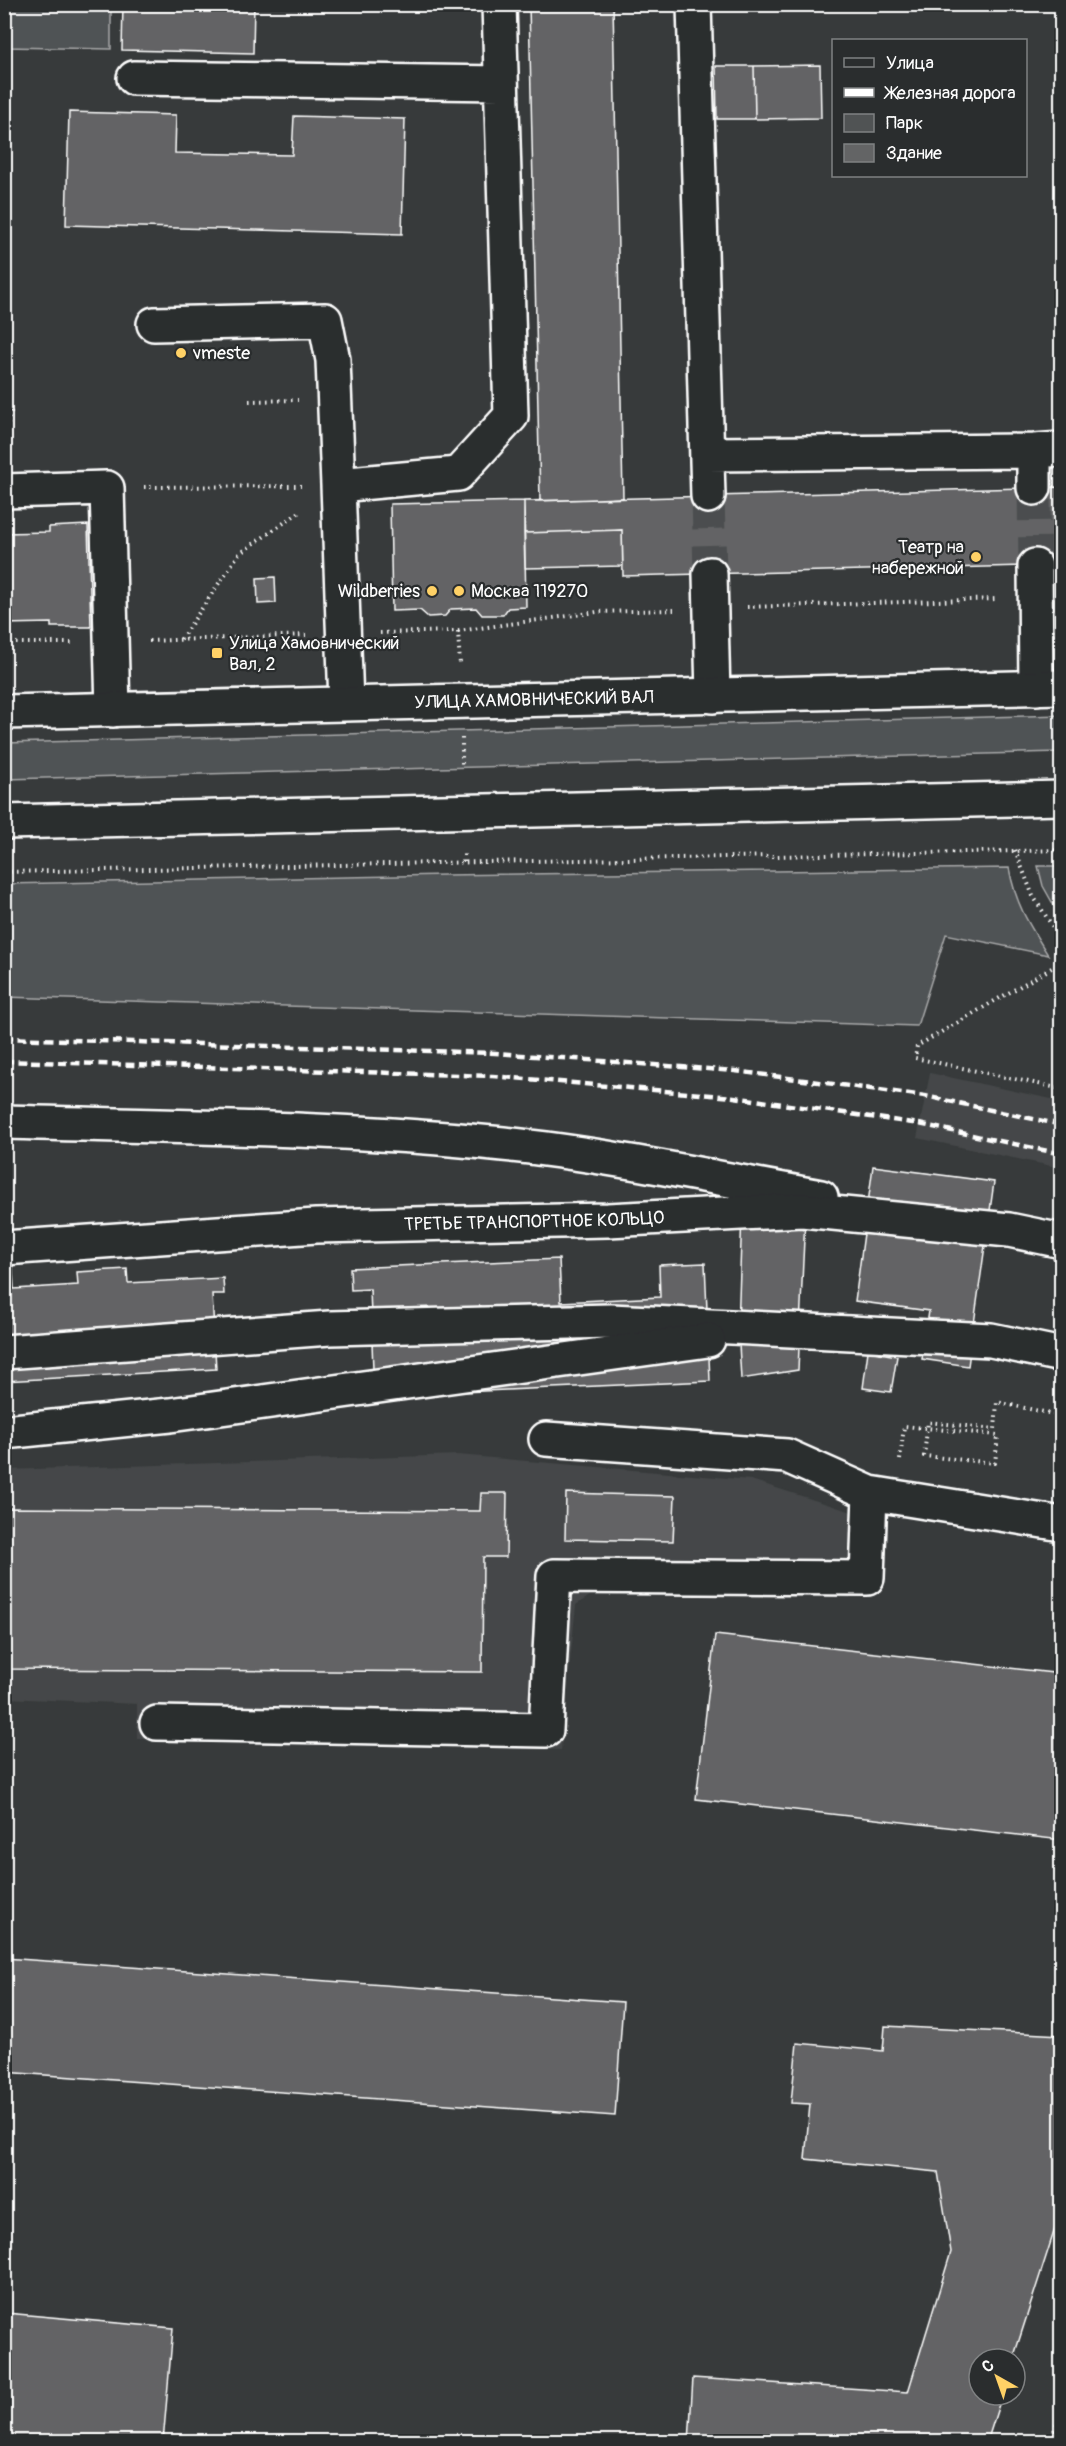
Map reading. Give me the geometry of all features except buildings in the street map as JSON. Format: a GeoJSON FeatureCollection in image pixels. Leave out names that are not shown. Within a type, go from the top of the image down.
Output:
{"type":"FeatureCollection","features":[{"type":"Feature","properties":{"kind":"main road"},"geometry":{"type":"LineString","coordinates":[[338,485],[458,474],[511,416],[499,4]]}},
{"type":"Feature","properties":{"kind":"main road"},"geometry":{"type":"LineString","coordinates":[[694,4],[708,496]]}},
{"type":"Feature","properties":{"kind":"main road"},"geometry":{"type":"LineString","coordinates":[[134,78],[501,83]]}},
{"type":"Feature","properties":{"kind":"main road"},"geometry":{"type":"LineString","coordinates":[[154,324],[325,320],[333,360],[346,703]]}},
{"type":"Feature","properties":{"kind":"main road"},"geometry":{"type":"LineString","coordinates":[[707,454],[1048,450],[1034,488]]}},
{"type":"Feature","properties":{"kind":"main road"},"geometry":{"type":"LineString","coordinates":[[4,491],[107,488],[113,710]]}},
{"type":"Feature","properties":{"kind":"main road"},"geometry":{"type":"LineString","coordinates":[[710,574],[713,696]]}},
{"type":"Feature","properties":{"kind":"main road"},"geometry":{"type":"LineString","coordinates":[[1035,582],[1049,687]]}},
{"type":"Feature","properties":{"kind":"main road","name":"УЛИЦА ХАМОВНИЧЕСКИЙ ВАЛ"},"geometry":{"type":"LineString","coordinates":[[4,712],[1049,687]]}},
{"type":"Feature","properties":{"kind":"main road"},"geometry":{"type":"LineString","coordinates":[[4,822],[1062,798]]}},
{"type":"Feature","properties":{"kind":"main road"},"geometry":{"type":"LineString","coordinates":[[4,1122],[308,1131],[502,1144],[594,1155],[1009,1230]]}},
{"type":"Feature","properties":{"kind":"main road","name":"ТРЕТЬЕ ТРАНСПОРТНОЕ КОЛЬЦО"},"geometry":{"type":"LineString","coordinates":[[4,1248],[316,1226],[608,1220],[802,1210],[1009,1230],[1062,1241]]}},
{"type":"Feature","properties":{"kind":"main road"},"geometry":{"type":"LineString","coordinates":[[4,1352],[330,1328],[611,1321],[790,1328],[991,1340],[1062,1355]]}},
{"type":"Feature","properties":{"kind":"main road"},"geometry":{"type":"LineString","coordinates":[[4,1432],[170,1415],[790,1328]]}},
{"type":"Feature","properties":{"kind":"main road"},"geometry":{"type":"LineString","coordinates":[[546,1439],[788,1456],[870,1493],[1062,1524]]}},
{"type":"Feature","properties":{"kind":"main road"},"geometry":{"type":"LineString","coordinates":[[157,1723],[546,1730],[554,1576],[867,1578],[870,1493]]}},
{"type":"Feature","properties":{"kind":"path"},"geometry":{"type":"LineString","coordinates":[[249,401],[335,399]]}},
{"type":"Feature","properties":{"kind":"path"},"geometry":{"type":"LineString","coordinates":[[4,427],[7,427],[12,408]]}},
{"type":"Feature","properties":{"kind":"path"},"geometry":{"type":"LineString","coordinates":[[107,488],[338,485]]}},
{"type":"Feature","properties":{"kind":"path"},"geometry":{"type":"LineString","coordinates":[[181,639],[239,554],[338,485]]}},
{"type":"Feature","properties":{"kind":"path"},"geometry":{"type":"LineString","coordinates":[[4,643],[112,643],[458,631],[597,612],[711,608],[1035,582]]}},
{"type":"Feature","properties":{"kind":"path"},"geometry":{"type":"LineString","coordinates":[[458,631],[460,669]]}},
{"type":"Feature","properties":{"kind":"path"},"geometry":{"type":"LineString","coordinates":[[461,731],[462,767]]}},
{"type":"Feature","properties":{"kind":"path"},"geometry":{"type":"LineString","coordinates":[[1015,850],[1033,896],[1062,941]]}},
{"type":"Feature","properties":{"kind":"path"},"geometry":{"type":"LineString","coordinates":[[4,872],[1062,850]]}},
{"type":"Feature","properties":{"kind":"path"},"geometry":{"type":"LineString","coordinates":[[464,853],[464,862]]}},
{"type":"Feature","properties":{"kind":"path"},"geometry":{"type":"LineString","coordinates":[[1062,962],[917,1046],[915,1058],[1062,1089]]}},
{"type":"Feature","properties":{"kind":"path"},"geometry":{"type":"LineString","coordinates":[[904,1426],[923,1428],[933,1428],[998,1435],[995,1463],[924,1456],[927,1434],[928,1422],[995,1429],[997,1402],[1062,1416]]}},
{"type":"Feature","properties":{"kind":"path"},"geometry":{"type":"LineString","coordinates":[[1050,2442],[1062,2410]]}},
{"type":"Feature","properties":{"kind":"shaded area"},"geometry":{"type":"Polygon","coordinates":[[[930,1073],[1061,1101],[1061,1168],[917,1138],[930,1073]]]}},
{"type":"Feature","properties":{"kind":"shaded area"},"geometry":{"type":"Polygon","coordinates":[[[458,1455],[751,1480],[852,1512],[850,1598],[611,1582],[576,1605],[561,1750],[137,1739],[137,1704],[5,1698],[4,1470],[458,1455]]]}},
{"type":"Feature","properties":{"kind":"green space"},"geometry":{"type":"Polygon","coordinates":[[[5,4],[111,5],[111,49],[5,47],[5,4]]]}},
{"type":"Feature","properties":{"kind":"green space"},"geometry":{"type":"Polygon","coordinates":[[[1062,715],[1061,752],[5,779],[5,743],[1062,715]]]}},
{"type":"Feature","properties":{"kind":"green space"},"geometry":{"type":"Polygon","coordinates":[[[1038,866],[1061,866],[1061,918],[1043,886],[1038,866]]]}},
{"type":"Feature","properties":{"kind":"green space"},"geometry":{"type":"Polygon","coordinates":[[[1009,868],[1015,893],[1034,933],[1048,955],[946,934],[917,1026],[5,997],[5,884],[446,875],[1009,868]]]}},
{"type":"Feature","properties":{"kind":"tunnel"},"geometry":{"type":"LineString","coordinates":[[1034,488],[1035,566]]}},
{"type":"Feature","properties":{"kind":"tunnel"},"geometry":{"type":"LineString","coordinates":[[708,496],[710,574]]}},
{"type":"Feature","properties":{"kind":"railway"},"geometry":{"type":"LineString","coordinates":[[4,1038],[495,1053],[735,1071],[925,1096],[1062,1125]]}},
{"type":"Feature","properties":{"kind":"railway"},"geometry":{"type":"LineString","coordinates":[[4,1061],[492,1076],[734,1097],[919,1124],[1062,1154]]}},
{"type":"Feature","properties":{"kind":"place","name":"vmeste"},"geometry":{"type":"Point","coordinates":[181,353]}},
{"type":"Feature","properties":{"kind":"place","name":"Театр на набережной"},"geometry":{"type":"Point","coordinates":[976,557]}},
{"type":"Feature","properties":{"kind":"place","name":"Wildberries"},"geometry":{"type":"Point","coordinates":[432,591]}},
{"type":"Feature","properties":{"kind":"place","name":"Москва 119270"},"geometry":{"type":"Point","coordinates":[459,591]}},
{"type":"Feature","properties":{"kind":"place","name":"Улица Хамовнический Вал, 2"},"geometry":{"type":"Point","coordinates":[217,653]}}]}
